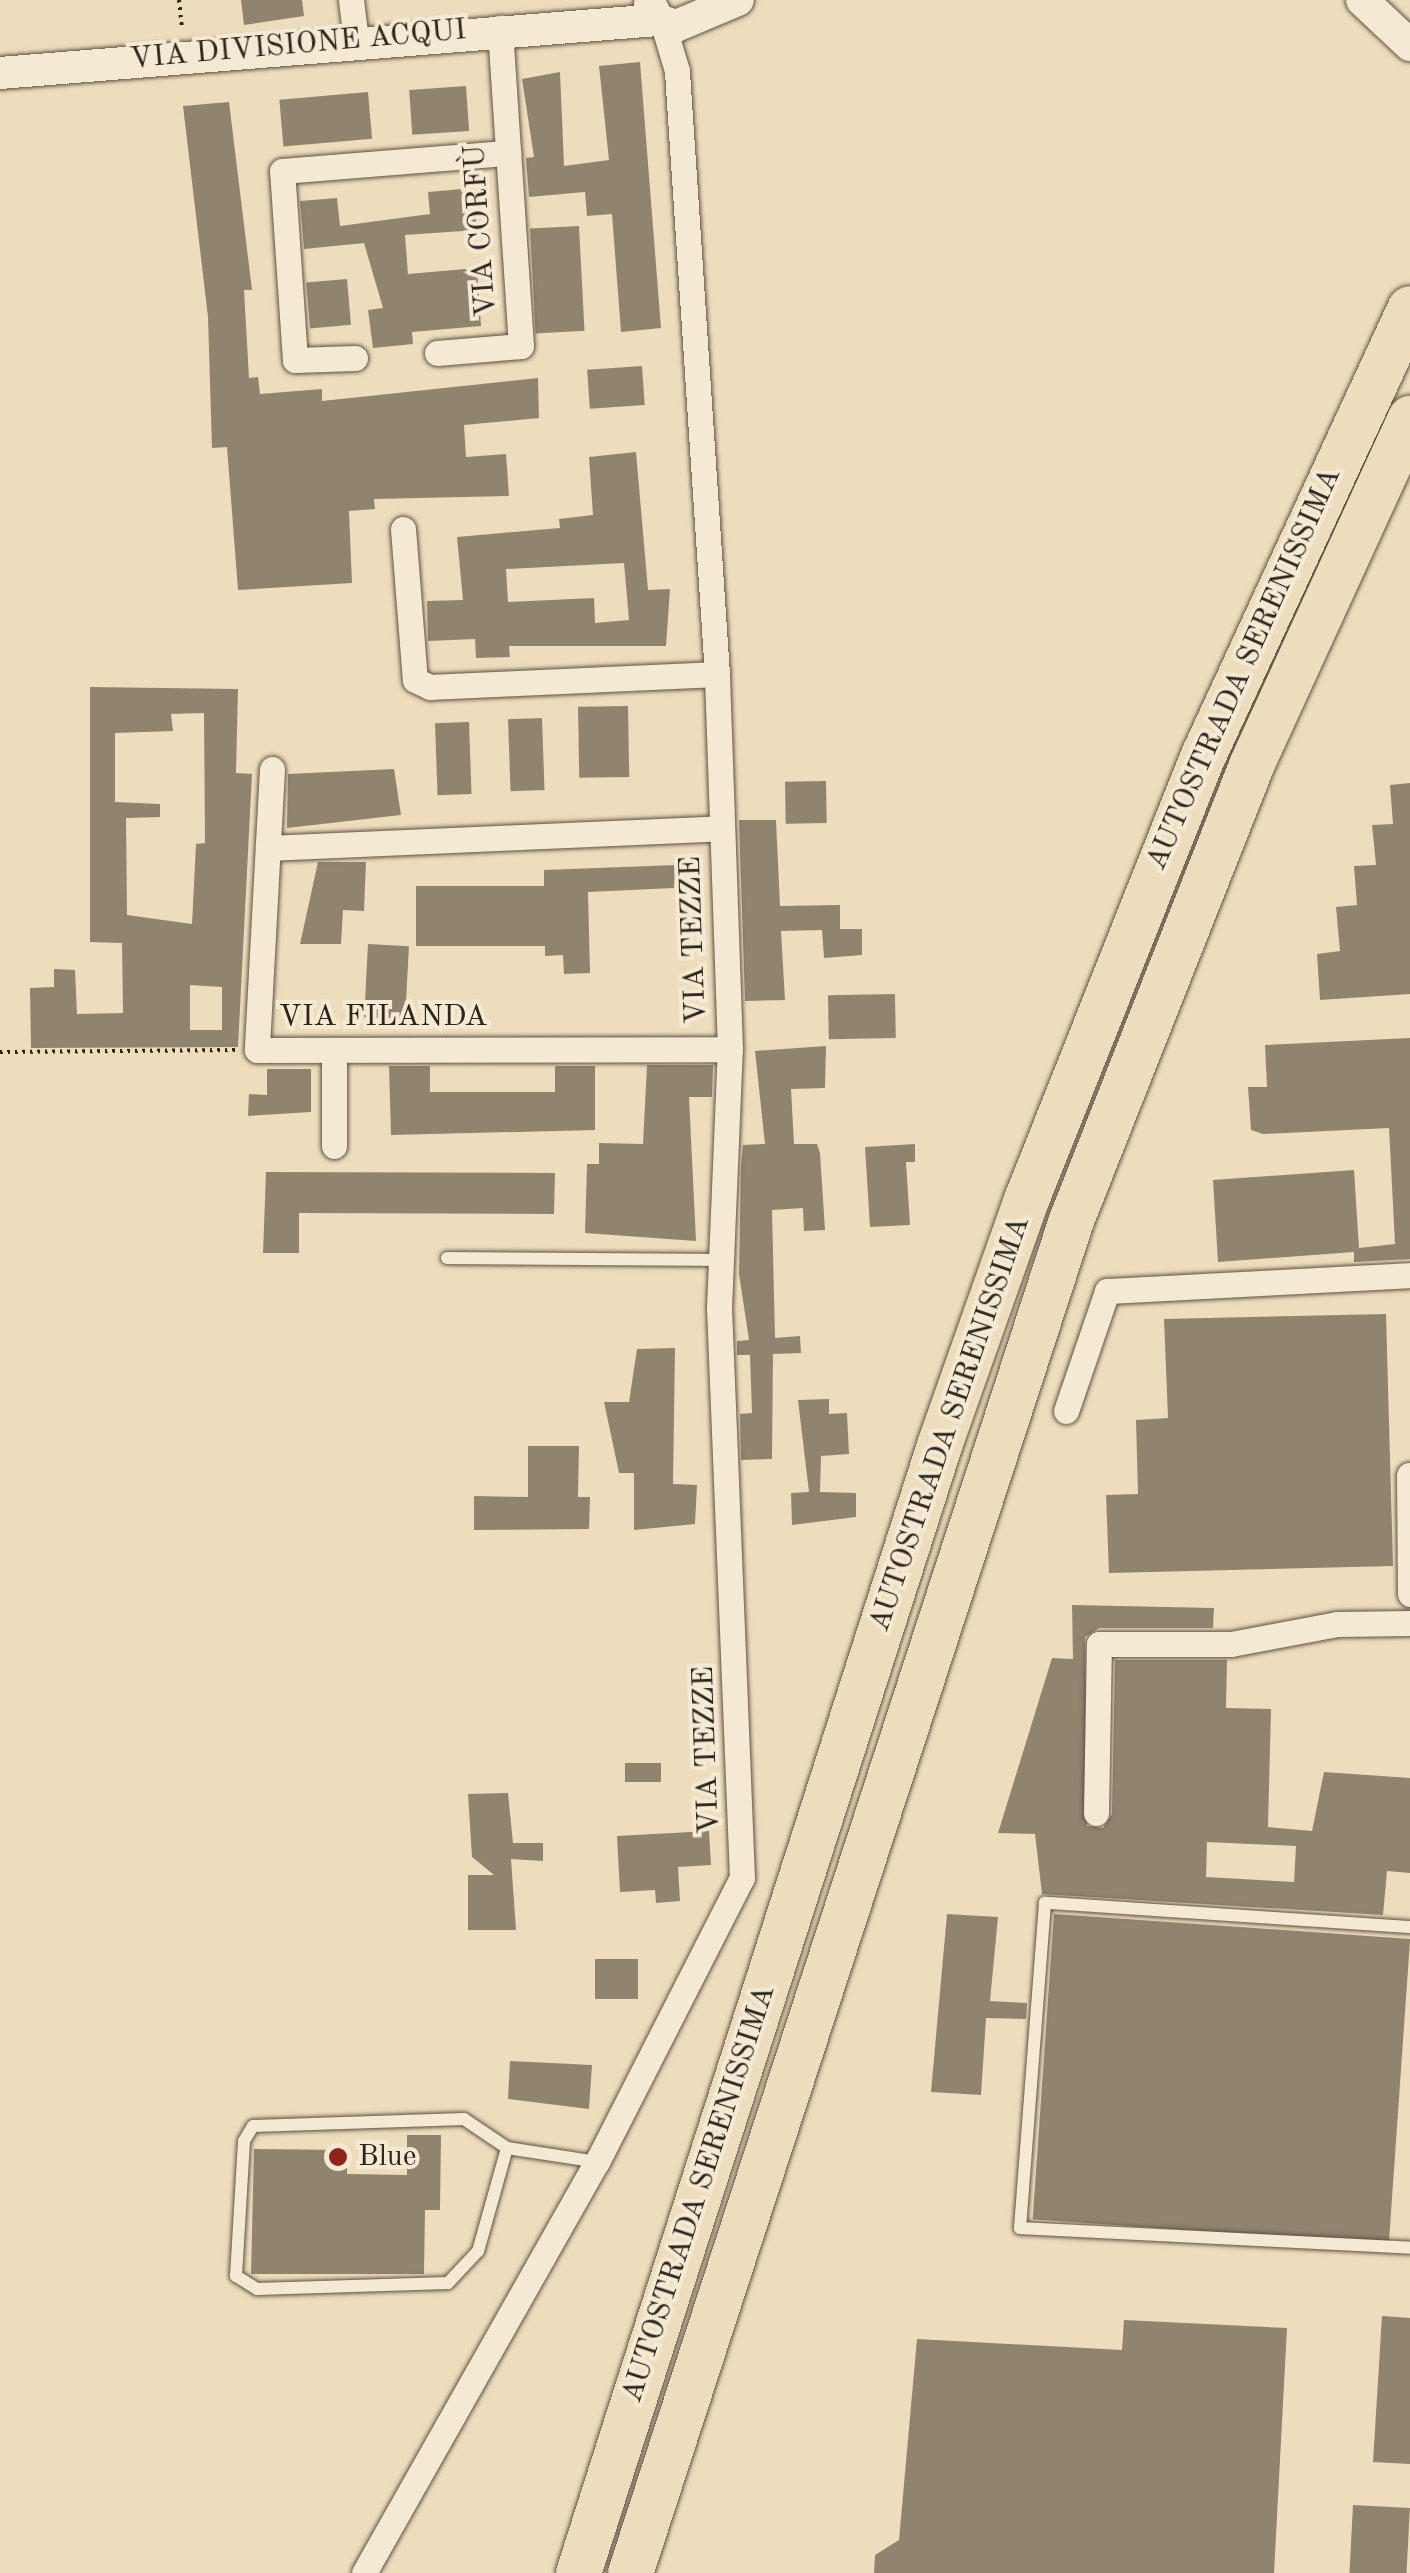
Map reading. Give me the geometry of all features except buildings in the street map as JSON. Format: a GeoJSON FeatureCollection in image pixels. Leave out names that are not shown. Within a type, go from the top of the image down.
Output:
{"type":"FeatureCollection","features":[{"type":"Feature","properties":{"kind":"highway","name":"AUTOSTRADA SERENISSIMA"},"geometry":{"type":"LineString","coordinates":[[578,2573],[939,1444],[1027,1197],[1204,754],[1410,308]]}},
{"type":"Feature","properties":{"kind":"highway","name":"AUTOSTRADA SERENISSIMA"},"geometry":{"type":"LineString","coordinates":[[630,2573],[1071,1220],[1251,765],[1410,418]]}},
{"type":"Feature","properties":{"kind":"street"},"geometry":{"type":"LineString","coordinates":[[351,0],[356,41]]}},
{"type":"Feature","properties":{"kind":"street"},"geometry":{"type":"LineString","coordinates":[[671,12],[738,0]]}},
{"type":"Feature","properties":{"kind":"street"},"geometry":{"type":"LineString","coordinates":[[1332,0],[1360,0],[1410,45]]}},
{"type":"Feature","properties":{"kind":"street","name":"VIA DIVISIONE ACQUI"},"geometry":{"type":"LineString","coordinates":[[0,72],[671,12]]}},
{"type":"Feature","properties":{"kind":"street","name":"VIA TEZZE"},"geometry":{"type":"LineString","coordinates":[[364,2573],[597,2162],[742,1878],[721,1260],[730,1049],[718,674],[671,12]]}},
{"type":"Feature","properties":{"kind":"street","name":"VIA CORFÙ"},"geometry":{"type":"LineString","coordinates":[[437,353],[521,346],[500,28]]}},
{"type":"Feature","properties":{"kind":"street"},"geometry":{"type":"LineString","coordinates":[[355,358],[295,360],[282,171],[508,153]]}},
{"type":"Feature","properties":{"kind":"street"},"geometry":{"type":"LineString","coordinates":[[403,529],[415,680],[430,687],[718,674]]}},
{"type":"Feature","properties":{"kind":"street","name":"VIA FILANDA"},"geometry":{"type":"LineString","coordinates":[[272,769],[257,1050],[730,1049]]}},
{"type":"Feature","properties":{"kind":"street","name":"VIA TEZZE"},"geometry":{"type":"LineString","coordinates":[[268,848],[722,828]]}},
{"type":"Feature","properties":{"kind":"street"},"geometry":{"type":"LineString","coordinates":[[334,1050],[334,1146]]}},
{"type":"Feature","properties":{"kind":"street"},"geometry":{"type":"LineString","coordinates":[[1066,1411],[1107,1291],[1410,1275]]}},
{"type":"Feature","properties":{"kind":"street"},"geometry":{"type":"LineString","coordinates":[[1410,1475],[1410,1594]]}},
{"type":"Feature","properties":{"kind":"street"},"geometry":{"type":"LineString","coordinates":[[1096,1813],[1099,1644],[1231,1644],[1338,1624],[1410,1623]]}},
{"type":"Feature","properties":{"kind":"lane"},"geometry":{"type":"LineString","coordinates":[[447,1258],[721,1260]]}},
{"type":"Feature","properties":{"kind":"lane"},"geometry":{"type":"LineString","coordinates":[[1410,1927],[1045,1903],[1020,2228],[1410,2248]]}},
{"type":"Feature","properties":{"kind":"lane"},"geometry":{"type":"LineString","coordinates":[[507,2148],[478,2250],[448,2284],[257,2288],[236,2276],[244,2141],[253,2126],[464,2119],[507,2148],[597,2162]]}},
{"type":"Feature","properties":{"kind":"path"},"geometry":{"type":"LineString","coordinates":[[180,0],[185,55]]}},
{"type":"Feature","properties":{"kind":"path"},"geometry":{"type":"LineString","coordinates":[[0,1052],[257,1050]]}},
{"type":"Feature","properties":{"kind":"place","name":"Blue"},"geometry":{"type":"Point","coordinates":[338,2157]}}]}
